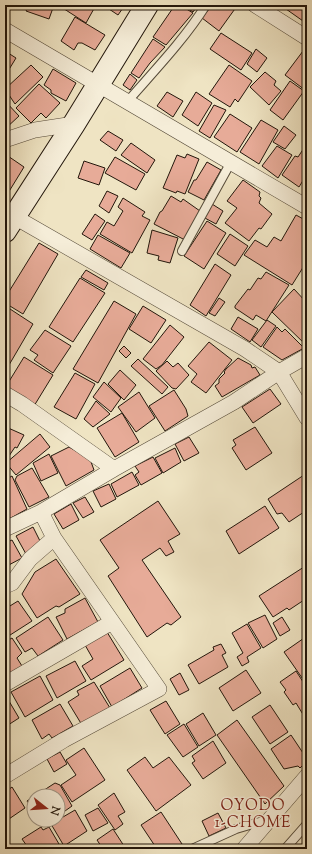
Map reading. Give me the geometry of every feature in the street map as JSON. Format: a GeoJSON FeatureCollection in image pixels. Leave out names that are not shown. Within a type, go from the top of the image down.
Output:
{"type":"FeatureCollection","features":[{"type":"Feature","properties":{"kind":"street"},"geometry":{"type":"LineString","coordinates":[[147,5],[74,124],[8,220],[245,349],[279,372],[307,418]]}},
{"type":"Feature","properties":{"kind":"street"},"geometry":{"type":"LineString","coordinates":[[255,5],[307,38]]}},
{"type":"Feature","properties":{"kind":"street"},"geometry":{"type":"LineString","coordinates":[[5,30],[307,207]]}},
{"type":"Feature","properties":{"kind":"street"},"geometry":{"type":"LineString","coordinates":[[5,140],[35,130],[74,124]]}},
{"type":"Feature","properties":{"kind":"street"},"geometry":{"type":"LineString","coordinates":[[5,529],[41,512],[114,469],[234,402],[279,372],[307,356]]}},
{"type":"Feature","properties":{"kind":"street"},"geometry":{"type":"LineString","coordinates":[[5,394],[22,404],[114,469]]}},
{"type":"Feature","properties":{"kind":"street"},"geometry":{"type":"LineString","coordinates":[[5,776],[64,740],[159,689],[54,538],[41,512]]}},
{"type":"Feature","properties":{"kind":"street"},"geometry":{"type":"LineString","coordinates":[[5,586],[12,583],[30,560],[54,538]]}},
{"type":"Feature","properties":{"kind":"street"},"geometry":{"type":"LineString","coordinates":[[5,684],[112,622]]}},
{"type":"Feature","properties":{"kind":"street"},"geometry":{"type":"LineString","coordinates":[[244,849],[307,776]]}},
{"type":"Feature","properties":{"kind":"lane"},"geometry":{"type":"LineString","coordinates":[[127,102],[173,48],[206,5]]}},
{"type":"Feature","properties":{"kind":"lane"},"geometry":{"type":"LineString","coordinates":[[182,251],[231,162]]}},
{"type":"Feature","properties":{"kind":"lane"},"geometry":{"type":"LineString","coordinates":[[192,849],[236,829],[271,818]]}},
{"type":"Feature","properties":{"kind":"lane"},"geometry":{"type":"LineString","coordinates":[[285,849],[307,824]]}},
{"type":"Feature","properties":{"kind":"building"},"geometry":{"type":"Polygon","coordinates":[[[29,5],[54,5],[49,19],[26,11],[29,5]]]}},
{"type":"Feature","properties":{"kind":"building"},"geometry":{"type":"Polygon","coordinates":[[[58,5],[96,5],[86,23],[58,5]]]}},
{"type":"Feature","properties":{"kind":"building"},"geometry":{"type":"Polygon","coordinates":[[[103,5],[125,5],[118,15],[103,5]]]}},
{"type":"Feature","properties":{"kind":"building"},"geometry":{"type":"Polygon","coordinates":[[[175,5],[180,5],[193,13],[166,45],[153,37],[175,5]]]}},
{"type":"Feature","properties":{"kind":"building"},"geometry":{"type":"Polygon","coordinates":[[[183,5],[198,5],[193,12],[183,5]]]}},
{"type":"Feature","properties":{"kind":"building"},"geometry":{"type":"Polygon","coordinates":[[[212,5],[237,6],[219,31],[202,18],[212,5]]]}},
{"type":"Feature","properties":{"kind":"building"},"geometry":{"type":"Polygon","coordinates":[[[289,5],[307,5],[307,15],[303,21],[286,9],[289,5]]]}},
{"type":"Feature","properties":{"kind":"building"},"geometry":{"type":"Polygon","coordinates":[[[75,17],[105,35],[95,50],[82,43],[78,43],[74,50],[61,41],[75,17]]]}},
{"type":"Feature","properties":{"kind":"building"},"geometry":{"type":"Polygon","coordinates":[[[221,33],[252,53],[241,70],[210,49],[221,33]]]}},
{"type":"Feature","properties":{"kind":"building"},"geometry":{"type":"Polygon","coordinates":[[[153,39],[165,47],[150,63],[139,78],[131,73],[153,39]]]}},
{"type":"Feature","properties":{"kind":"building"},"geometry":{"type":"Polygon","coordinates":[[[306,47],[307,87],[305,90],[285,75],[306,47]]]}},
{"type":"Feature","properties":{"kind":"building"},"geometry":{"type":"Polygon","coordinates":[[[256,49],[267,58],[257,72],[247,64],[256,49]]]}},
{"type":"Feature","properties":{"kind":"building"},"geometry":{"type":"Polygon","coordinates":[[[5,51],[16,58],[5,76],[5,51]]]}},
{"type":"Feature","properties":{"kind":"building"},"geometry":{"type":"Polygon","coordinates":[[[31,65],[43,77],[15,104],[5,89],[31,65]]]}},
{"type":"Feature","properties":{"kind":"building"},"geometry":{"type":"Polygon","coordinates":[[[229,65],[252,81],[238,102],[235,99],[230,107],[209,94],[229,65]]]}},
{"type":"Feature","properties":{"kind":"building"},"geometry":{"type":"Polygon","coordinates":[[[53,69],[76,83],[66,101],[51,93],[51,90],[44,85],[53,69]]]}},
{"type":"Feature","properties":{"kind":"building"},"geometry":{"type":"Polygon","coordinates":[[[265,72],[276,81],[274,85],[281,91],[269,105],[250,87],[265,72]]]}},
{"type":"Feature","properties":{"kind":"building"},"geometry":{"type":"Polygon","coordinates":[[[130,74],[137,80],[130,90],[123,85],[130,74]]]}},
{"type":"Feature","properties":{"kind":"building"},"geometry":{"type":"Polygon","coordinates":[[[290,81],[304,91],[283,120],[270,110],[290,81]]]}},
{"type":"Feature","properties":{"kind":"building"},"geometry":{"type":"Polygon","coordinates":[[[39,84],[60,103],[46,118],[41,113],[31,123],[16,108],[39,84]]]}},
{"type":"Feature","properties":{"kind":"building"},"geometry":{"type":"Polygon","coordinates":[[[167,92],[183,101],[173,117],[157,106],[167,92]]]}},
{"type":"Feature","properties":{"kind":"building"},"geometry":{"type":"Polygon","coordinates":[[[196,92],[212,103],[198,126],[182,115],[196,92]]]}},
{"type":"Feature","properties":{"kind":"building"},"geometry":{"type":"Polygon","coordinates":[[[5,101],[19,116],[5,129],[5,101]]]}},
{"type":"Feature","properties":{"kind":"building"},"geometry":{"type":"Polygon","coordinates":[[[214,105],[226,110],[210,138],[199,131],[214,105]]]}},
{"type":"Feature","properties":{"kind":"building"},"geometry":{"type":"Polygon","coordinates":[[[230,114],[252,128],[237,152],[214,137],[230,114]]]}},
{"type":"Feature","properties":{"kind":"building"},"geometry":{"type":"Polygon","coordinates":[[[261,120],[278,130],[259,164],[240,152],[261,120]]]}},
{"type":"Feature","properties":{"kind":"building"},"geometry":{"type":"Polygon","coordinates":[[[284,126],[296,135],[285,149],[273,142],[284,126]]]}},
{"type":"Feature","properties":{"kind":"building"},"geometry":{"type":"Polygon","coordinates":[[[108,131],[123,140],[116,151],[100,140],[108,131]]]}},
{"type":"Feature","properties":{"kind":"building"},"geometry":{"type":"Polygon","coordinates":[[[131,143],[155,160],[147,173],[121,155],[131,143]]]}},
{"type":"Feature","properties":{"kind":"building"},"geometry":{"type":"Polygon","coordinates":[[[306,145],[307,174],[299,187],[282,175],[295,156],[298,157],[306,145]]]}},
{"type":"Feature","properties":{"kind":"building"},"geometry":{"type":"Polygon","coordinates":[[[277,146],[292,155],[278,178],[262,166],[277,146]]]}},
{"type":"Feature","properties":{"kind":"building"},"geometry":{"type":"Polygon","coordinates":[[[5,154],[24,167],[5,198],[5,154]]]}},
{"type":"Feature","properties":{"kind":"building"},"geometry":{"type":"Polygon","coordinates":[[[187,154],[199,159],[185,194],[177,191],[176,193],[163,188],[177,155],[185,158],[187,154]]]}},
{"type":"Feature","properties":{"kind":"building"},"geometry":{"type":"Polygon","coordinates":[[[115,157],[145,174],[136,190],[105,173],[115,157]]]}},
{"type":"Feature","properties":{"kind":"building"},"geometry":{"type":"Polygon","coordinates":[[[84,161],[105,168],[99,185],[78,178],[84,161]]]}},
{"type":"Feature","properties":{"kind":"building"},"geometry":{"type":"Polygon","coordinates":[[[207,162],[221,170],[204,200],[188,192],[194,180],[196,180],[207,162]]]}},
{"type":"Feature","properties":{"kind":"building"},"geometry":{"type":"Polygon","coordinates":[[[243,180],[260,192],[259,196],[261,198],[259,203],[272,214],[261,229],[259,228],[249,241],[225,223],[237,208],[227,201],[243,180]]]}},
{"type":"Feature","properties":{"kind":"building"},"geometry":{"type":"Polygon","coordinates":[[[107,191],[118,196],[109,213],[99,206],[107,191]]]}},
{"type":"Feature","properties":{"kind":"building"},"geometry":{"type":"Polygon","coordinates":[[[171,196],[181,202],[183,199],[200,211],[185,240],[154,224],[171,196]]]}},
{"type":"Feature","properties":{"kind":"building"},"geometry":{"type":"Polygon","coordinates":[[[123,198],[145,212],[142,216],[150,220],[132,253],[100,234],[107,222],[114,226],[123,211],[118,207],[123,198]]]}},
{"type":"Feature","properties":{"kind":"building"},"geometry":{"type":"Polygon","coordinates":[[[212,204],[223,211],[216,224],[203,217],[212,204]]]}},
{"type":"Feature","properties":{"kind":"building"},"geometry":{"type":"Polygon","coordinates":[[[95,214],[105,221],[92,240],[82,234],[95,214]]]}},
{"type":"Feature","properties":{"kind":"building"},"geometry":{"type":"Polygon","coordinates":[[[296,215],[307,221],[307,261],[292,285],[244,255],[255,240],[267,247],[274,237],[281,241],[296,215]]]}},
{"type":"Feature","properties":{"kind":"building"},"geometry":{"type":"Polygon","coordinates":[[[207,221],[226,233],[204,269],[184,256],[207,221]]]}},
{"type":"Feature","properties":{"kind":"building"},"geometry":{"type":"Polygon","coordinates":[[[152,230],[178,238],[170,263],[158,260],[159,256],[147,253],[152,230]]]}},
{"type":"Feature","properties":{"kind":"building"},"geometry":{"type":"Polygon","coordinates":[[[230,234],[248,246],[235,266],[217,254],[230,234]]]}},
{"type":"Feature","properties":{"kind":"building"},"geometry":{"type":"Polygon","coordinates":[[[98,235],[130,253],[121,268],[90,249],[98,235]]]}},
{"type":"Feature","properties":{"kind":"building"},"geometry":{"type":"Polygon","coordinates":[[[39,243],[58,254],[23,314],[5,303],[5,298],[39,243]]]}},
{"type":"Feature","properties":{"kind":"building"},"geometry":{"type":"Polygon","coordinates":[[[215,264],[231,275],[206,316],[190,305],[215,264]]]}},
{"type":"Feature","properties":{"kind":"building"},"geometry":{"type":"Polygon","coordinates":[[[86,270],[108,283],[104,290],[81,277],[86,270]]]}},
{"type":"Feature","properties":{"kind":"building"},"geometry":{"type":"Polygon","coordinates":[[[266,272],[289,285],[266,321],[256,315],[253,320],[235,308],[235,306],[248,289],[250,290],[258,278],[261,279],[266,272]]]}},
{"type":"Feature","properties":{"kind":"building"},"geometry":{"type":"Polygon","coordinates":[[[80,278],[105,293],[73,342],[49,327],[80,278]]]}},
{"type":"Feature","properties":{"kind":"building"},"geometry":{"type":"Polygon","coordinates":[[[294,289],[307,303],[307,346],[272,312],[294,289]]]}},
{"type":"Feature","properties":{"kind":"building"},"geometry":{"type":"Polygon","coordinates":[[[219,298],[225,302],[215,316],[209,313],[219,298]]]}},
{"type":"Feature","properties":{"kind":"building"},"geometry":{"type":"Polygon","coordinates":[[[114,301],[136,314],[98,383],[73,369],[114,301]]]}},
{"type":"Feature","properties":{"kind":"building"},"geometry":{"type":"Polygon","coordinates":[[[143,306],[166,320],[151,343],[129,329],[143,306]]]}},
{"type":"Feature","properties":{"kind":"building"},"geometry":{"type":"Polygon","coordinates":[[[7,307],[33,324],[9,365],[5,363],[5,310],[7,307]]]}},
{"type":"Feature","properties":{"kind":"building"},"geometry":{"type":"Polygon","coordinates":[[[238,317],[258,329],[250,342],[231,329],[238,317]]]}},
{"type":"Feature","properties":{"kind":"building"},"geometry":{"type":"Polygon","coordinates":[[[267,320],[276,326],[261,347],[252,340],[267,320]]]}},
{"type":"Feature","properties":{"kind":"building"},"geometry":{"type":"Polygon","coordinates":[[[170,325],[184,337],[162,365],[156,369],[143,359],[170,325]]]}},
{"type":"Feature","properties":{"kind":"building"},"geometry":{"type":"Polygon","coordinates":[[[277,327],[282,332],[285,329],[304,348],[282,360],[263,347],[277,327]]]}},
{"type":"Feature","properties":{"kind":"building"},"geometry":{"type":"Polygon","coordinates":[[[45,330],[71,346],[53,373],[34,360],[38,355],[30,350],[45,330]]]}},
{"type":"Feature","properties":{"kind":"building"},"geometry":{"type":"Polygon","coordinates":[[[209,342],[232,360],[206,393],[191,382],[197,374],[188,366],[209,342]]]}},
{"type":"Feature","properties":{"kind":"building"},"geometry":{"type":"Polygon","coordinates":[[[124,346],[131,353],[126,358],[119,351],[124,346]]]}},
{"type":"Feature","properties":{"kind":"building"},"geometry":{"type":"Polygon","coordinates":[[[24,357],[53,375],[34,406],[5,388],[24,357]]]}},
{"type":"Feature","properties":{"kind":"building"},"geometry":{"type":"Polygon","coordinates":[[[238,358],[251,365],[252,368],[255,367],[260,375],[222,397],[215,386],[219,383],[219,379],[225,373],[224,372],[226,369],[238,358]]]}},
{"type":"Feature","properties":{"kind":"building"},"geometry":{"type":"Polygon","coordinates":[[[138,359],[168,387],[162,394],[131,366],[138,359]]]}},
{"type":"Feature","properties":{"kind":"building"},"geometry":{"type":"Polygon","coordinates":[[[167,361],[173,367],[178,363],[189,375],[176,389],[172,388],[156,371],[167,361]]]}},
{"type":"Feature","properties":{"kind":"building"},"geometry":{"type":"Polygon","coordinates":[[[120,370],[136,385],[124,400],[108,384],[120,370]]]}},
{"type":"Feature","properties":{"kind":"building"},"geometry":{"type":"Polygon","coordinates":[[[75,373],[95,384],[76,419],[54,407],[75,373]]]}},
{"type":"Feature","properties":{"kind":"building"},"geometry":{"type":"Polygon","coordinates":[[[104,382],[121,398],[111,412],[93,397],[104,382]]]}},
{"type":"Feature","properties":{"kind":"building"},"geometry":{"type":"Polygon","coordinates":[[[270,389],[281,404],[253,423],[242,407],[270,389]]]}},
{"type":"Feature","properties":{"kind":"building"},"geometry":{"type":"Polygon","coordinates":[[[174,390],[186,409],[188,416],[165,431],[149,406],[174,390]]]}},
{"type":"Feature","properties":{"kind":"building"},"geometry":{"type":"Polygon","coordinates":[[[139,392],[155,418],[136,432],[118,407],[139,392]]]}},
{"type":"Feature","properties":{"kind":"building"},"geometry":{"type":"Polygon","coordinates":[[[96,401],[110,414],[93,427],[84,419],[96,401]]]}},
{"type":"Feature","properties":{"kind":"building"},"geometry":{"type":"Polygon","coordinates":[[[122,413],[139,442],[115,457],[97,428],[122,413]]]}},
{"type":"Feature","properties":{"kind":"building"},"geometry":{"type":"Polygon","coordinates":[[[6,427],[24,435],[17,448],[15,447],[9,456],[7,455],[5,458],[5,429],[6,427]]]}},
{"type":"Feature","properties":{"kind":"building"},"geometry":{"type":"Polygon","coordinates":[[[255,427],[272,453],[246,470],[232,448],[236,445],[233,440],[255,427]]]}},
{"type":"Feature","properties":{"kind":"building"},"geometry":{"type":"Polygon","coordinates":[[[40,434],[50,447],[16,475],[6,463],[40,434]]]}},
{"type":"Feature","properties":{"kind":"building"},"geometry":{"type":"Polygon","coordinates":[[[189,437],[199,453],[184,461],[175,444],[189,437]]]}},
{"type":"Feature","properties":{"kind":"building"},"geometry":{"type":"Polygon","coordinates":[[[69,447],[90,459],[94,470],[66,486],[51,456],[69,447]]]}},
{"type":"Feature","properties":{"kind":"building"},"geometry":{"type":"Polygon","coordinates":[[[175,448],[181,462],[163,473],[155,458],[175,448]]]}},
{"type":"Feature","properties":{"kind":"building"},"geometry":{"type":"Polygon","coordinates":[[[49,454],[58,473],[41,481],[33,463],[49,454]]]}},
{"type":"Feature","properties":{"kind":"building"},"geometry":{"type":"Polygon","coordinates":[[[153,457],[162,473],[141,485],[135,475],[139,472],[135,466],[153,457]]]}},
{"type":"Feature","properties":{"kind":"building"},"geometry":{"type":"Polygon","coordinates":[[[32,468],[49,497],[29,507],[15,480],[17,476],[32,468]]]}},
{"type":"Feature","properties":{"kind":"building"},"geometry":{"type":"Polygon","coordinates":[[[132,472],[139,485],[117,497],[111,484],[132,472]]]}},
{"type":"Feature","properties":{"kind":"building"},"geometry":{"type":"Polygon","coordinates":[[[307,473],[307,510],[289,522],[282,513],[277,514],[268,499],[307,473]]]}},
{"type":"Feature","properties":{"kind":"building"},"geometry":{"type":"Polygon","coordinates":[[[12,476],[27,509],[9,519],[5,511],[5,480],[12,476]]]}},
{"type":"Feature","properties":{"kind":"building"},"geometry":{"type":"Polygon","coordinates":[[[109,484],[116,499],[101,507],[93,491],[109,484]]]}},
{"type":"Feature","properties":{"kind":"building"},"geometry":{"type":"Polygon","coordinates":[[[85,497],[94,512],[83,518],[73,503],[85,497]]]}},
{"type":"Feature","properties":{"kind":"building"},"geometry":{"type":"Polygon","coordinates":[[[158,501],[180,534],[168,541],[174,552],[166,556],[160,548],[142,560],[181,617],[171,625],[167,623],[147,637],[108,576],[119,568],[100,540],[158,501]]]}},
{"type":"Feature","properties":{"kind":"building"},"geometry":{"type":"Polygon","coordinates":[[[71,504],[79,520],[63,529],[54,514],[71,504]]]}},
{"type":"Feature","properties":{"kind":"building"},"geometry":{"type":"Polygon","coordinates":[[[265,506],[279,528],[239,554],[226,531],[265,506]]]}},
{"type":"Feature","properties":{"kind":"building"},"geometry":{"type":"Polygon","coordinates":[[[33,527],[40,541],[26,554],[16,536],[33,527]]]}},
{"type":"Feature","properties":{"kind":"building"},"geometry":{"type":"Polygon","coordinates":[[[12,540],[22,558],[5,567],[5,543],[12,540]]]}},
{"type":"Feature","properties":{"kind":"building"},"geometry":{"type":"Polygon","coordinates":[[[56,559],[80,594],[59,607],[56,606],[37,618],[22,594],[35,572],[56,559]]]}},
{"type":"Feature","properties":{"kind":"building"},"geometry":{"type":"Polygon","coordinates":[[[307,565],[307,598],[289,610],[287,608],[273,617],[259,596],[307,565]]]}},
{"type":"Feature","properties":{"kind":"building"},"geometry":{"type":"Polygon","coordinates":[[[85,598],[98,622],[67,639],[56,617],[65,613],[65,609],[85,598]]]}},
{"type":"Feature","properties":{"kind":"building"},"geometry":{"type":"Polygon","coordinates":[[[18,601],[32,621],[7,637],[5,633],[5,609],[18,601]]]}},
{"type":"Feature","properties":{"kind":"building"},"geometry":{"type":"Polygon","coordinates":[[[265,615],[277,639],[263,648],[248,623],[265,615]]]}},
{"type":"Feature","properties":{"kind":"building"},"geometry":{"type":"Polygon","coordinates":[[[48,617],[63,640],[38,656],[32,648],[25,652],[16,638],[48,617]]]}},
{"type":"Feature","properties":{"kind":"building"},"geometry":{"type":"Polygon","coordinates":[[[282,617],[290,630],[280,636],[273,623],[282,617]]]}},
{"type":"Feature","properties":{"kind":"building"},"geometry":{"type":"Polygon","coordinates":[[[247,624],[261,648],[247,657],[249,662],[242,666],[237,657],[243,653],[232,633],[247,624]]]}},
{"type":"Feature","properties":{"kind":"building"},"geometry":{"type":"Polygon","coordinates":[[[107,632],[124,660],[91,680],[82,666],[93,659],[85,645],[107,632]]]}},
{"type":"Feature","properties":{"kind":"building"},"geometry":{"type":"Polygon","coordinates":[[[307,636],[307,685],[284,652],[307,636]]]}},
{"type":"Feature","properties":{"kind":"building"},"geometry":{"type":"Polygon","coordinates":[[[12,638],[22,653],[17,658],[22,666],[5,676],[5,642],[12,638]]]}},
{"type":"Feature","properties":{"kind":"building"},"geometry":{"type":"Polygon","coordinates":[[[221,644],[226,653],[222,655],[228,667],[199,684],[188,665],[214,650],[213,647],[221,644]]]}},
{"type":"Feature","properties":{"kind":"building"},"geometry":{"type":"Polygon","coordinates":[[[75,661],[86,681],[57,698],[46,676],[75,661]]]}},
{"type":"Feature","properties":{"kind":"building"},"geometry":{"type":"Polygon","coordinates":[[[130,668],[142,688],[112,707],[100,686],[130,668]]]}},
{"type":"Feature","properties":{"kind":"building"},"geometry":{"type":"Polygon","coordinates":[[[246,670],[261,693],[233,711],[219,688],[246,670]]]}},
{"type":"Feature","properties":{"kind":"building"},"geometry":{"type":"Polygon","coordinates":[[[296,671],[307,688],[307,721],[296,703],[293,705],[284,692],[286,690],[280,682],[296,671]]]}},
{"type":"Feature","properties":{"kind":"building"},"geometry":{"type":"Polygon","coordinates":[[[180,673],[189,690],[179,695],[170,679],[180,673]]]}},
{"type":"Feature","properties":{"kind":"building"},"geometry":{"type":"Polygon","coordinates":[[[40,676],[53,700],[25,717],[11,692],[40,676]]]}},
{"type":"Feature","properties":{"kind":"building"},"geometry":{"type":"Polygon","coordinates":[[[94,682],[110,708],[82,725],[68,702],[79,695],[77,691],[94,682]]]}},
{"type":"Feature","properties":{"kind":"building"},"geometry":{"type":"Polygon","coordinates":[[[5,696],[19,718],[5,727],[5,696]]]}},
{"type":"Feature","properties":{"kind":"building"},"geometry":{"type":"Polygon","coordinates":[[[166,701],[180,724],[165,734],[150,710],[166,701]]]}},
{"type":"Feature","properties":{"kind":"building"},"geometry":{"type":"Polygon","coordinates":[[[60,704],[73,726],[52,738],[49,734],[42,739],[32,720],[60,704]]]}},
{"type":"Feature","properties":{"kind":"building"},"geometry":{"type":"Polygon","coordinates":[[[270,705],[288,732],[270,744],[252,717],[270,705]]]}},
{"type":"Feature","properties":{"kind":"building"},"geometry":{"type":"Polygon","coordinates":[[[203,713],[216,735],[199,746],[186,724],[203,713]]]}},
{"type":"Feature","properties":{"kind":"building"},"geometry":{"type":"Polygon","coordinates":[[[237,720],[284,786],[265,804],[217,735],[237,720]]]}},
{"type":"Feature","properties":{"kind":"building"},"geometry":{"type":"Polygon","coordinates":[[[184,724],[198,747],[183,757],[167,735],[184,724]]]}},
{"type":"Feature","properties":{"kind":"building"},"geometry":{"type":"Polygon","coordinates":[[[291,735],[307,761],[300,768],[298,766],[284,769],[271,749],[291,735]]]}},
{"type":"Feature","properties":{"kind":"building"},"geometry":{"type":"Polygon","coordinates":[[[213,741],[226,763],[203,779],[192,763],[195,761],[192,756],[213,741]]]}},
{"type":"Feature","properties":{"kind":"building"},"geometry":{"type":"Polygon","coordinates":[[[84,748],[105,780],[72,802],[66,793],[66,788],[63,788],[61,785],[76,775],[66,760],[84,748]]]}},
{"type":"Feature","properties":{"kind":"building"},"geometry":{"type":"Polygon","coordinates":[[[60,752],[67,764],[54,772],[47,759],[60,752]]]}},
{"type":"Feature","properties":{"kind":"building"},"geometry":{"type":"Polygon","coordinates":[[[145,757],[153,768],[169,757],[191,785],[156,811],[127,770],[145,757]]]}},
{"type":"Feature","properties":{"kind":"building"},"geometry":{"type":"Polygon","coordinates":[[[55,783],[60,785],[62,788],[47,788],[55,783]]]}},
{"type":"Feature","properties":{"kind":"building"},"geometry":{"type":"Polygon","coordinates":[[[12,787],[25,808],[6,821],[5,792],[12,787]]]}},
{"type":"Feature","properties":{"kind":"building"},"geometry":{"type":"Polygon","coordinates":[[[114,793],[125,812],[118,816],[123,824],[115,830],[98,805],[114,793]]]}},
{"type":"Feature","properties":{"kind":"building"},"geometry":{"type":"Polygon","coordinates":[[[66,796],[72,806],[66,810],[66,796]]]}},
{"type":"Feature","properties":{"kind":"building"},"geometry":{"type":"Polygon","coordinates":[[[98,808],[108,823],[93,831],[85,815],[98,808]]]}},
{"type":"Feature","properties":{"kind":"building"},"geometry":{"type":"Polygon","coordinates":[[[75,810],[87,831],[64,846],[53,828],[66,828],[66,815],[75,810]]]}},
{"type":"Feature","properties":{"kind":"building"},"geometry":{"type":"Polygon","coordinates":[[[161,812],[182,844],[175,849],[157,849],[141,825],[161,812]]]}},
{"type":"Feature","properties":{"kind":"building"},"geometry":{"type":"Polygon","coordinates":[[[218,813],[226,828],[209,836],[202,821],[218,813]]]}},
{"type":"Feature","properties":{"kind":"building"},"geometry":{"type":"Polygon","coordinates":[[[39,828],[43,830],[50,828],[59,844],[51,849],[29,849],[22,839],[39,828]]]}},
{"type":"Feature","properties":{"kind":"building"},"geometry":{"type":"Polygon","coordinates":[[[113,829],[126,849],[103,849],[97,840],[113,829]]]}},
{"type":"Feature","properties":{"kind":"district","name":"OYODO 1-CHOME"},"geometry":{"type":"Point","coordinates":[253,814]}}]}
